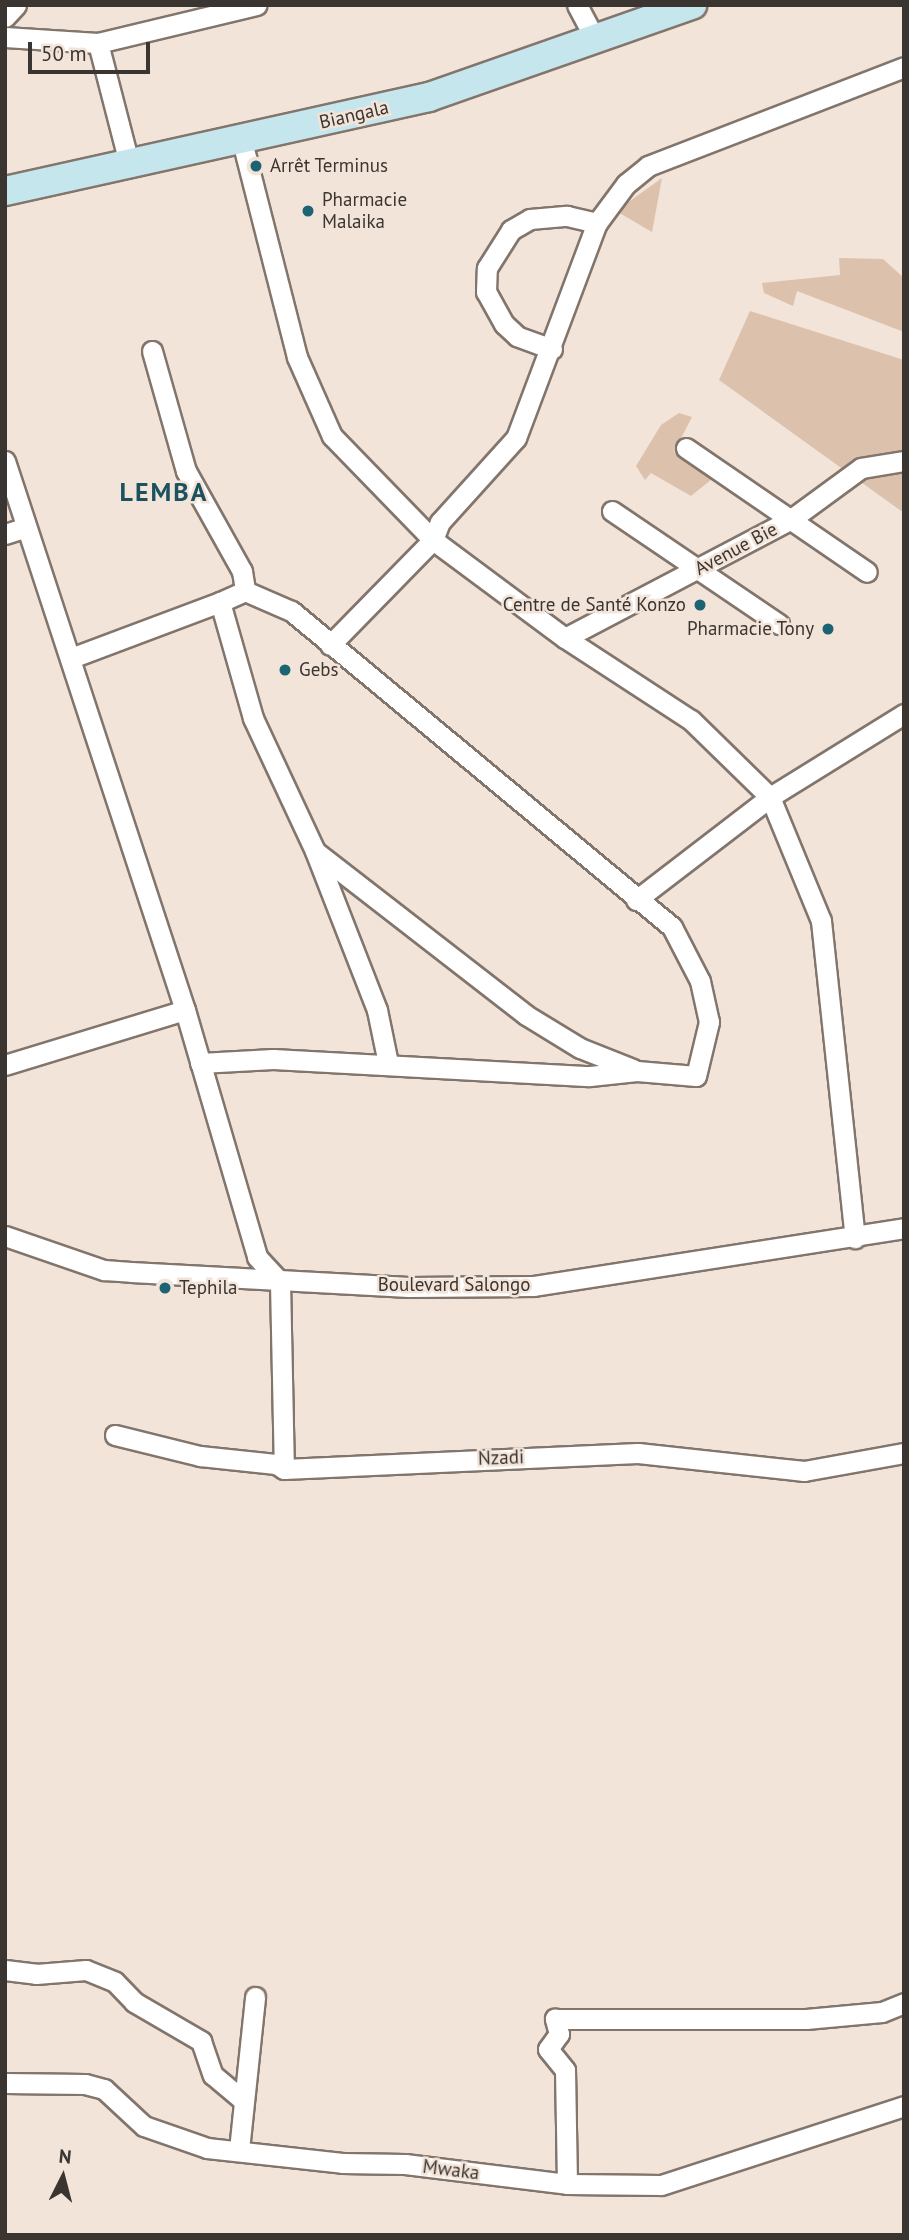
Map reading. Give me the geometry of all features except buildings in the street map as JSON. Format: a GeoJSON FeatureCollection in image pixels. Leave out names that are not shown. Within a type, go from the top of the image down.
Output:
{"type":"FeatureCollection","features":[{"type":"Feature","properties":{"kind":"street"},"geometry":{"type":"LineString","coordinates":[[5,17],[16,5]]}},
{"type":"Feature","properties":{"kind":"street"},"geometry":{"type":"LineString","coordinates":[[5,37],[97,43],[256,5]]}},
{"type":"Feature","properties":{"kind":"street"},"geometry":{"type":"LineString","coordinates":[[577,5],[596,40]]}},
{"type":"Feature","properties":{"kind":"street","name":"Biangala"},"geometry":{"type":"LineString","coordinates":[[5,191],[130,167],[429,97],[692,5]]}},
{"type":"Feature","properties":{"kind":"street"},"geometry":{"type":"LineString","coordinates":[[97,43],[130,167]]}},
{"type":"Feature","properties":{"kind":"street"},"geometry":{"type":"LineString","coordinates":[[330,645],[433,540],[440,522],[516,438],[552,349],[597,223],[626,184],[648,166],[904,67]]}},
{"type":"Feature","properties":{"kind":"street"},"geometry":{"type":"LineString","coordinates":[[242,141],[297,357],[332,436],[433,540],[565,638],[691,720],[770,797],[821,922],[855,1238]]}},
{"type":"Feature","properties":{"kind":"street"},"geometry":{"type":"LineString","coordinates":[[552,349],[517,336],[504,324],[486,292],[487,268],[511,230],[530,219],[567,216],[597,223]]}},
{"type":"Feature","properties":{"kind":"street"},"geometry":{"type":"LineString","coordinates":[[152,351],[186,471],[236,559],[245,591]]}},
{"type":"Feature","properties":{"kind":"street"},"geometry":{"type":"LineString","coordinates":[[686,447],[867,572]]}},
{"type":"Feature","properties":{"kind":"street"},"geometry":{"type":"LineString","coordinates":[[5,461],[185,1010],[257,1257],[280,1282],[284,1469]]}},
{"type":"Feature","properties":{"kind":"street","name":"Avenue Bie"},"geometry":{"type":"LineString","coordinates":[[565,638],[790,520],[861,468],[904,461]]}},
{"type":"Feature","properties":{"kind":"street"},"geometry":{"type":"LineString","coordinates":[[612,511],[695,570],[779,624]]}},
{"type":"Feature","properties":{"kind":"street"},"geometry":{"type":"LineString","coordinates":[[5,534],[26,527]]}},
{"type":"Feature","properties":{"kind":"street"},"geometry":{"type":"LineString","coordinates":[[71,658],[245,591],[291,611],[636,900],[672,927],[700,981],[709,1022],[696,1076],[637,1070],[590,1076],[388,1063],[273,1059],[200,1063]]}},
{"type":"Feature","properties":{"kind":"street"},"geometry":{"type":"LineString","coordinates":[[220,602],[253,718],[315,851],[377,1010],[388,1063]]}},
{"type":"Feature","properties":{"kind":"street"},"geometry":{"type":"LineString","coordinates":[[636,900],[770,797],[901,721]]}},
{"type":"Feature","properties":{"kind":"street"},"geometry":{"type":"LineString","coordinates":[[315,851],[526,1015],[580,1048],[637,1070]]}},
{"type":"Feature","properties":{"kind":"street"},"geometry":{"type":"LineString","coordinates":[[5,1065],[185,1010]]}},
{"type":"Feature","properties":{"kind":"street","name":"Boulevard Salongo"},"geometry":{"type":"LineString","coordinates":[[5,1236],[103,1269],[280,1282],[534,1286],[855,1238],[904,1228]]}},
{"type":"Feature","properties":{"kind":"street","name":"Nzadi"},"geometry":{"type":"LineString","coordinates":[[115,1435],[200,1455],[276,1464],[284,1469],[638,1453],[804,1472],[904,1453]]}},
{"type":"Feature","properties":{"kind":"street"},"geometry":{"type":"LineString","coordinates":[[5,1970],[36,1974],[86,1970],[115,1982],[134,2002],[201,2042],[213,2075],[244,2101]]}},
{"type":"Feature","properties":{"kind":"street"},"geometry":{"type":"LineString","coordinates":[[239,2150],[255,1997]]}},
{"type":"Feature","properties":{"kind":"street"},"geometry":{"type":"LineString","coordinates":[[566,2184],[565,2070],[548,2049],[559,2034],[555,2019],[806,2020],[882,2011],[904,2003]]}},
{"type":"Feature","properties":{"kind":"street","name":"Mwaka"},"geometry":{"type":"LineString","coordinates":[[5,2083],[85,2084],[103,2089],[144,2126],[207,2148],[566,2184],[661,2185],[904,2106]]}},
{"type":"Feature","properties":{"kind":"shaded area"},"geometry":{"type":"Polygon","coordinates":[[[662,178],[652,232],[616,211],[662,178]]]}},
{"type":"Feature","properties":{"kind":"shaded area"},"geometry":{"type":"Polygon","coordinates":[[[839,258],[883,259],[904,278],[904,332],[797,291],[793,306],[764,293],[762,283],[840,275],[839,258]]]}},
{"type":"Feature","properties":{"kind":"shaded area"},"geometry":{"type":"Polygon","coordinates":[[[750,311],[904,360],[904,513],[719,380],[750,311]]]}},
{"type":"Feature","properties":{"kind":"shaded area"},"geometry":{"type":"Polygon","coordinates":[[[679,413],[692,417],[674,452],[712,479],[691,496],[651,473],[645,480],[636,466],[661,425],[679,413]]]}},
{"type":"Feature","properties":{"kind":"place","name":"Arrêt Terminus"},"geometry":{"type":"Point","coordinates":[256,166]}},
{"type":"Feature","properties":{"kind":"place","name":"Pharmacie Malaika"},"geometry":{"type":"Point","coordinates":[308,211]}},
{"type":"Feature","properties":{"kind":"place","name":"Centre de Santé Konzo"},"geometry":{"type":"Point","coordinates":[700,605]}},
{"type":"Feature","properties":{"kind":"place","name":"Pharmacie Tony"},"geometry":{"type":"Point","coordinates":[828,629]}},
{"type":"Feature","properties":{"kind":"place","name":"Gebs"},"geometry":{"type":"Point","coordinates":[285,670]}},
{"type":"Feature","properties":{"kind":"place","name":"Tephila"},"geometry":{"type":"Point","coordinates":[165,1288]}},
{"type":"Feature","properties":{"kind":"district","name":"LEMBA"},"geometry":{"type":"Point","coordinates":[164,492]}}]}
